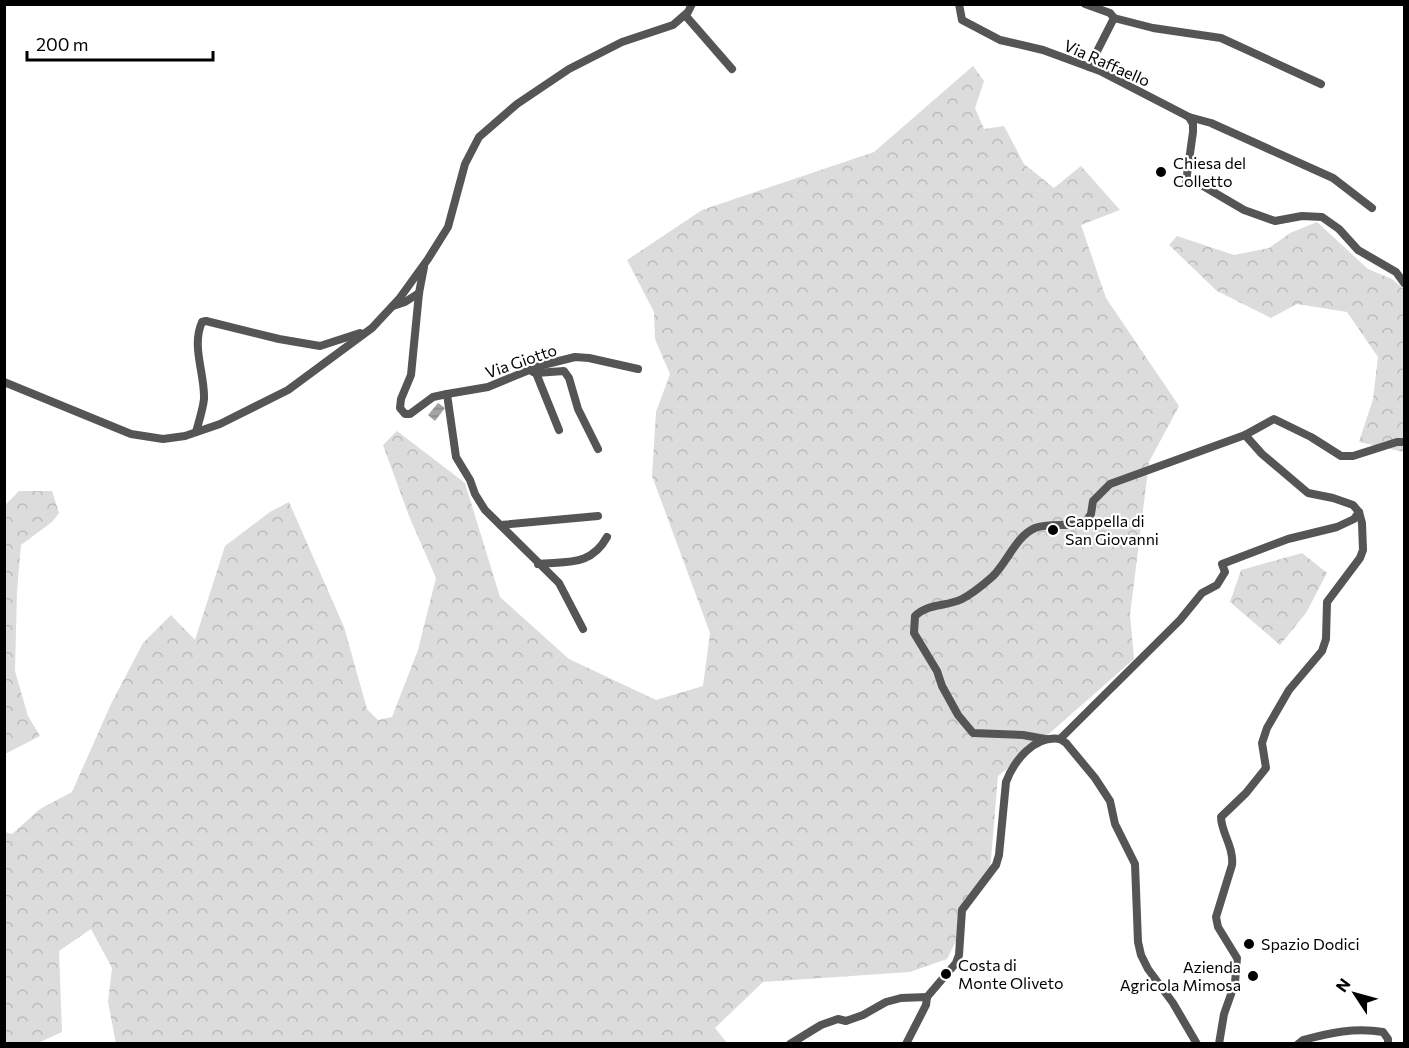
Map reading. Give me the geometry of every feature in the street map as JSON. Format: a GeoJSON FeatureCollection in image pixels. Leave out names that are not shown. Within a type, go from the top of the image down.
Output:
{"type":"FeatureCollection","features":[{"type":"Feature","properties":{"kind":"street"},"geometry":{"type":"LineString","coordinates":[[4,382],[131,435],[163,439],[185,436],[220,424],[288,390],[367,331],[392,307],[424,265],[448,226],[465,164],[479,137],[517,104],[569,69],[622,42],[673,25],[685,15],[692,4]]}},
{"type":"Feature","properties":{"kind":"street","name":"Via Raffaello"},"geometry":{"type":"LineString","coordinates":[[959,4],[962,20],[1000,40],[1043,51],[1089,68],[1189,117],[1211,123],[1333,178],[1372,208]]}},
{"type":"Feature","properties":{"kind":"street"},"geometry":{"type":"LineString","coordinates":[[1085,4],[1110,13],[1114,18],[1153,28],[1221,38],[1321,84]]}},
{"type":"Feature","properties":{"kind":"street"},"geometry":{"type":"LineString","coordinates":[[685,15],[732,69]]}},
{"type":"Feature","properties":{"kind":"street"},"geometry":{"type":"LineString","coordinates":[[1089,68],[1114,18]]}},
{"type":"Feature","properties":{"kind":"street"},"geometry":{"type":"LineString","coordinates":[[1189,117],[1193,124],[1193,132],[1186,182],[1198,183],[1244,210],[1275,221],[1302,216],[1322,218],[1339,229],[1364,255],[1396,272],[1404,283]]}},
{"type":"Feature","properties":{"kind":"street"},"geometry":{"type":"LineString","coordinates":[[392,307],[419,293],[424,265]]}},
{"type":"Feature","properties":{"kind":"street","name":"Via Giotto"},"geometry":{"type":"LineString","coordinates":[[419,293],[411,375],[401,399],[402,412],[410,414],[433,397],[488,387],[575,357],[638,369]]}},
{"type":"Feature","properties":{"kind":"street"},"geometry":{"type":"LineString","coordinates":[[196,432],[204,399],[198,348],[199,328],[202,322],[320,346],[367,331]]}},
{"type":"Feature","properties":{"kind":"street"},"geometry":{"type":"LineString","coordinates":[[559,430],[533,371],[564,371],[569,378],[578,409],[598,449]]}},
{"type":"Feature","properties":{"kind":"street"},"geometry":{"type":"LineString","coordinates":[[447,394],[456,457],[485,510],[559,583],[583,629]]}},
{"type":"Feature","properties":{"kind":"street"},"geometry":{"type":"LineString","coordinates":[[1359,512],[1354,519],[1337,527],[1288,539],[1222,564],[1225,572],[1217,585],[1202,593],[1180,620],[1060,738],[1045,739],[1023,735],[973,733],[958,715],[942,686],[937,670],[914,633],[915,616],[922,609],[961,600],[993,576],[1032,529],[1085,523],[1091,514],[1093,501],[1110,484],[1245,435],[1274,419],[1311,437],[1341,456],[1353,456],[1397,442],[1404,442]]}},
{"type":"Feature","properties":{"kind":"street"},"geometry":{"type":"LineString","coordinates":[[1219,1044],[1224,1014],[1235,983],[1237,958],[1218,927],[1216,917],[1233,856],[1221,816],[1246,793],[1266,768],[1263,738],[1273,714],[1292,685],[1322,651],[1326,639],[1328,602],[1356,564],[1363,550],[1362,523],[1359,512],[1348,502],[1308,492],[1262,454],[1245,435]]}},
{"type":"Feature","properties":{"kind":"street"},"geometry":{"type":"LineString","coordinates":[[501,525],[598,516]]}},
{"type":"Feature","properties":{"kind":"street"},"geometry":{"type":"LineString","coordinates":[[538,564],[590,558],[607,537]]}},
{"type":"Feature","properties":{"kind":"street"},"geometry":{"type":"LineString","coordinates":[[1060,738],[1095,778],[1110,801],[1115,824],[1135,864],[1138,942],[1141,955],[1197,1044]]}},
{"type":"Feature","properties":{"kind":"street"},"geometry":{"type":"LineString","coordinates":[[906,1044],[926,1005],[927,997],[956,963],[959,955],[963,910],[996,865],[1006,782],[1010,772],[1020,756],[1045,739]]}},
{"type":"Feature","properties":{"kind":"street"},"geometry":{"type":"LineString","coordinates":[[790,1044],[821,1025],[838,1019],[846,1021],[863,1015],[886,1002],[901,998],[927,997]]}},
{"type":"Feature","properties":{"kind":"street"},"geometry":{"type":"LineString","coordinates":[[1298,1044],[1303,1040],[1339,1030],[1370,1029],[1383,1032],[1388,1039],[1388,1044]]}},
{"type":"Feature","properties":{"kind":"green space"},"geometry":{"type":"Polygon","coordinates":[[[973,66],[984,81],[975,108],[984,129],[1004,126],[1024,164],[1054,188],[1081,166],[1120,210],[1081,225],[1106,298],[1179,406],[1149,462],[1130,615],[1134,659],[998,776],[990,871],[964,912],[958,937],[947,959],[910,972],[763,982],[715,1028],[727,1043],[116,1044],[108,1002],[112,968],[91,929],[59,951],[62,1032],[38,1043],[5,1044],[5,832],[12,834],[40,809],[72,792],[111,704],[143,643],[171,615],[195,640],[225,546],[270,512],[289,502],[344,627],[367,709],[378,720],[392,717],[418,650],[436,578],[409,516],[383,445],[397,431],[465,483],[500,597],[569,659],[656,700],[703,686],[710,633],[652,476],[656,412],[670,374],[655,339],[654,312],[627,260],[702,210],[874,152],[973,66]]]}},
{"type":"Feature","properties":{"kind":"green space"},"geometry":{"type":"Polygon","coordinates":[[[1317,222],[1368,269],[1392,279],[1404,289],[1404,452],[1359,442],[1373,399],[1378,357],[1347,312],[1297,304],[1271,318],[1217,291],[1169,245],[1177,236],[1234,255],[1269,248],[1290,233],[1317,222]]]}},
{"type":"Feature","properties":{"kind":"green space"},"geometry":{"type":"Polygon","coordinates":[[[19,491],[52,491],[59,513],[52,522],[21,545],[17,591],[15,671],[28,716],[40,736],[5,754],[5,505],[19,491]]]}},
{"type":"Feature","properties":{"kind":"green space"},"geometry":{"type":"Polygon","coordinates":[[[1302,553],[1327,573],[1306,613],[1280,645],[1230,602],[1241,570],[1302,553]]]}},
{"type":"Feature","properties":{"kind":"shaded area"},"geometry":{"type":"Polygon","coordinates":[[[438,403],[445,408],[435,421],[428,415],[438,403]]]}},
{"type":"Feature","properties":{"kind":"place","name":"Chiesa del Colletto"},"geometry":{"type":"Point","coordinates":[1161,172]}},
{"type":"Feature","properties":{"kind":"place","name":"Cappella di San Giovanni"},"geometry":{"type":"Point","coordinates":[1053,530]}},
{"type":"Feature","properties":{"kind":"place","name":"Spazio Dodici"},"geometry":{"type":"Point","coordinates":[1249,944]}},
{"type":"Feature","properties":{"kind":"place","name":"Costa di Monte Oliveto"},"geometry":{"type":"Point","coordinates":[946,974]}},
{"type":"Feature","properties":{"kind":"place","name":"Azienda Agricola Mimosa"},"geometry":{"type":"Point","coordinates":[1253,976]}}]}
